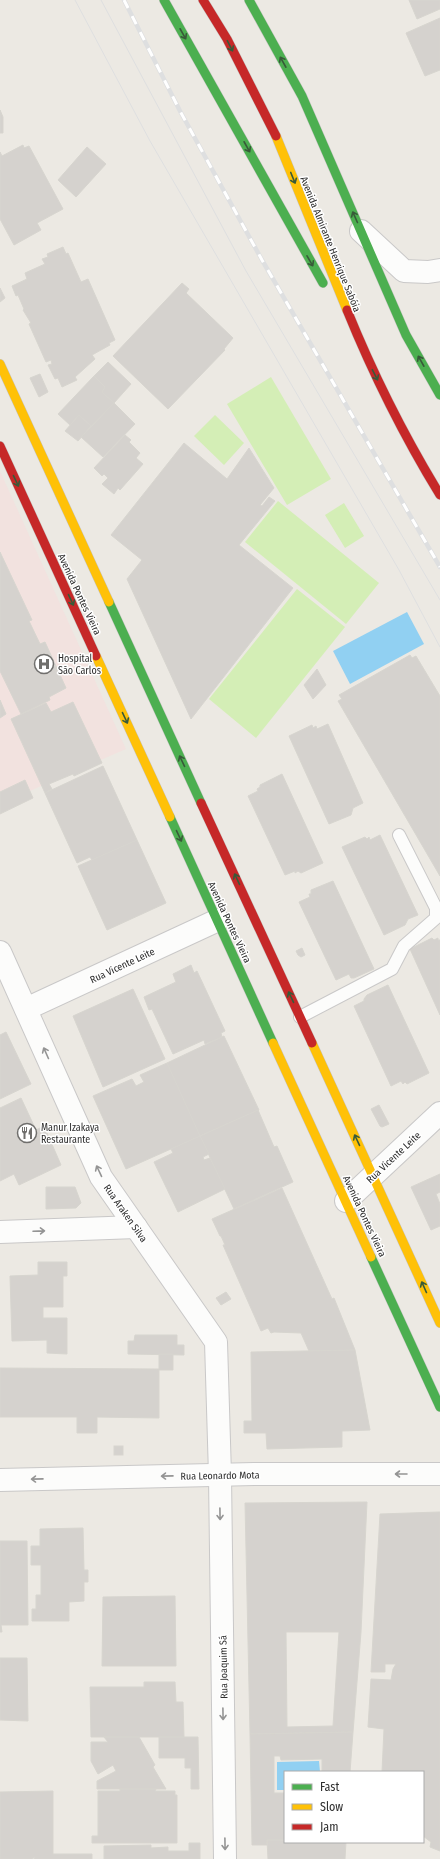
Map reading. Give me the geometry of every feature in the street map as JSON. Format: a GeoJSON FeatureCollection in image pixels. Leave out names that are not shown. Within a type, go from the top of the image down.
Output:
{"type":"FeatureCollection","features":[{"type":"Feature","properties":{"kind":"main road"},"geometry":{"type":"LineString","coordinates":[[164,0],[365,355]]}},
{"type":"Feature","properties":{"kind":"main road","name":"Avenida Almirante Henrique Sabóia"},"geometry":{"type":"LineString","coordinates":[[203,0],[227,39],[273,129],[365,355],[412,449],[440,495]]}},
{"type":"Feature","properties":{"kind":"main road"},"geometry":{"type":"LineString","coordinates":[[249,0],[302,96],[406,335],[440,395]]}},
{"type":"Feature","properties":{"kind":"main road"},"geometry":{"type":"LineString","coordinates":[[0,364],[440,1323]]}},
{"type":"Feature","properties":{"kind":"main road","name":"Avenida Pontes Vieira"},"geometry":{"type":"LineString","coordinates":[[0,446],[440,1407]]}},
{"type":"Feature","properties":{"kind":"street"},"geometry":{"type":"LineString","coordinates":[[361,231],[404,271],[428,272],[440,270]]}},
{"type":"Feature","properties":{"kind":"street","name":"Rua Vicente Leite"},"geometry":{"type":"LineString","coordinates":[[26,1009],[218,920]]}},
{"type":"Feature","properties":{"kind":"street","name":"Rua Araken Silva"},"geometry":{"type":"LineString","coordinates":[[0,952],[101,1177],[216,1342],[220,1475]]}},
{"type":"Feature","properties":{"kind":"street","name":"Rua Vicente Leite"},"geometry":{"type":"LineString","coordinates":[[346,1201],[440,1112]]}},
{"type":"Feature","properties":{"kind":"street"},"geometry":{"type":"LineString","coordinates":[[0,1232],[136,1227]]}},
{"type":"Feature","properties":{"kind":"street","name":"Rua Leonardo Mota"},"geometry":{"type":"LineString","coordinates":[[0,1480],[220,1475],[440,1474]]}},
{"type":"Feature","properties":{"kind":"street","name":"Rua Joaquim Sá"},"geometry":{"type":"LineString","coordinates":[[220,1475],[225,1859]]}},
{"type":"Feature","properties":{"kind":"lane"},"geometry":{"type":"LineString","coordinates":[[300,1017],[392,969],[404,946],[436,918],[436,908],[398,835]]}},
{"type":"Feature","properties":{"kind":"shaded area","name":"Hospital São Carlos"},"geometry":{"type":"Polygon","coordinates":[[[0,471],[126,749],[0,804],[0,471]]]}},
{"type":"Feature","properties":{"kind":"green space"},"geometry":{"type":"Polygon","coordinates":[[[271,377],[331,479],[287,505],[227,404],[271,377]]]}},
{"type":"Feature","properties":{"kind":"green space"},"geometry":{"type":"Polygon","coordinates":[[[215,415],[244,443],[224,465],[194,436],[215,415]]]}},
{"type":"Feature","properties":{"kind":"green space"},"geometry":{"type":"Polygon","coordinates":[[[278,501],[379,583],[346,624],[245,542],[278,501]]]}},
{"type":"Feature","properties":{"kind":"green space"},"geometry":{"type":"Polygon","coordinates":[[[344,503],[364,536],[345,548],[325,515],[344,503]]]}},
{"type":"Feature","properties":{"kind":"green space"},"geometry":{"type":"Polygon","coordinates":[[[297,589],[345,627],[256,738],[209,699],[297,589]]]}},
{"type":"Feature","properties":{"kind":"water"},"geometry":{"type":"Polygon","coordinates":[[[407,612],[424,644],[350,684],[333,651],[407,612]]]}},
{"type":"Feature","properties":{"kind":"water"},"geometry":{"type":"Polygon","coordinates":[[[319,1761],[320,1771],[284,1771],[284,1790],[277,1790],[277,1762],[319,1761]]]}},
{"type":"Feature","properties":{"kind":"building"},"geometry":{"type":"Polygon","coordinates":[[[409,0],[440,0],[440,9],[417,19],[409,0]]]}},
{"type":"Feature","properties":{"kind":"building"},"geometry":{"type":"Polygon","coordinates":[[[440,18],[440,70],[425,76],[406,33],[440,18]]]}},
{"type":"Feature","properties":{"kind":"building"},"geometry":{"type":"Polygon","coordinates":[[[0,110],[3,117],[3,133],[0,133],[0,110]]]}},
{"type":"Feature","properties":{"kind":"building"},"geometry":{"type":"Polygon","coordinates":[[[23,145],[24,148],[29,146],[63,209],[37,223],[41,230],[14,245],[0,219],[0,152],[2,156],[23,145]]]}},
{"type":"Feature","properties":{"kind":"building"},"geometry":{"type":"Polygon","coordinates":[[[87,147],[106,164],[76,197],[58,180],[87,147]]]}},
{"type":"Feature","properties":{"kind":"building"},"geometry":{"type":"Polygon","coordinates":[[[63,247],[66,254],[68,253],[81,282],[88,279],[115,340],[109,343],[110,345],[92,355],[95,359],[75,377],[77,380],[62,387],[58,378],[55,379],[48,365],[52,364],[51,360],[46,362],[29,324],[31,323],[23,310],[24,309],[18,295],[16,296],[12,286],[27,279],[25,273],[45,264],[42,259],[48,257],[47,254],[63,247]]]}},
{"type":"Feature","properties":{"kind":"building"},"geometry":{"type":"Polygon","coordinates":[[[182,283],[189,289],[186,293],[233,338],[224,349],[225,350],[168,409],[113,356],[182,283]]]}},
{"type":"Feature","properties":{"kind":"building"},"geometry":{"type":"Polygon","coordinates":[[[0,288],[5,298],[0,302],[0,288]]]}},
{"type":"Feature","properties":{"kind":"building"},"geometry":{"type":"Polygon","coordinates":[[[108,362],[131,384],[114,403],[102,392],[105,387],[94,376],[108,362]]]}},
{"type":"Feature","properties":{"kind":"building"},"geometry":{"type":"Polygon","coordinates":[[[40,374],[48,392],[39,397],[30,378],[40,374]]]}},
{"type":"Feature","properties":{"kind":"building"},"geometry":{"type":"Polygon","coordinates":[[[94,376],[105,387],[102,392],[114,403],[91,426],[79,415],[70,425],[58,414],[94,376]]]}},
{"type":"Feature","properties":{"kind":"building"},"geometry":{"type":"Polygon","coordinates":[[[114,403],[135,424],[103,457],[81,437],[114,403]]]}},
{"type":"Feature","properties":{"kind":"building"},"geometry":{"type":"Polygon","coordinates":[[[79,415],[91,426],[78,441],[65,431],[79,415]]]}},
{"type":"Feature","properties":{"kind":"building"},"geometry":{"type":"Polygon","coordinates":[[[125,435],[131,440],[129,442],[140,453],[136,458],[143,464],[120,490],[118,488],[114,494],[102,484],[108,478],[104,474],[102,476],[94,468],[125,435]]]}},
{"type":"Feature","properties":{"kind":"building"},"geometry":{"type":"Polygon","coordinates":[[[184,443],[227,479],[249,448],[274,488],[260,505],[262,506],[269,497],[275,501],[239,545],[293,588],[191,719],[127,579],[142,560],[111,535],[184,443]]]}},
{"type":"Feature","properties":{"kind":"building"},"geometry":{"type":"Polygon","coordinates":[[[0,552],[32,620],[29,621],[40,644],[45,642],[66,688],[49,697],[50,700],[21,714],[0,671],[0,552]]]}},
{"type":"Feature","properties":{"kind":"building"},"geometry":{"type":"Polygon","coordinates":[[[410,655],[412,658],[416,656],[440,696],[440,876],[338,701],[342,699],[339,695],[410,655]]]}},
{"type":"Feature","properties":{"kind":"building"},"geometry":{"type":"Polygon","coordinates":[[[317,669],[326,685],[313,699],[304,685],[317,669]]]}},
{"type":"Feature","properties":{"kind":"building"},"geometry":{"type":"Polygon","coordinates":[[[0,700],[6,714],[0,718],[0,700]]]}},
{"type":"Feature","properties":{"kind":"building"},"geometry":{"type":"Polygon","coordinates":[[[73,702],[102,763],[74,776],[73,774],[49,784],[52,789],[45,793],[11,719],[46,703],[51,712],[73,702]]]}},
{"type":"Feature","properties":{"kind":"building"},"geometry":{"type":"Polygon","coordinates":[[[328,724],[363,803],[353,808],[351,815],[329,824],[289,736],[312,725],[313,728],[316,726],[317,729],[328,724]]]}},
{"type":"Feature","properties":{"kind":"building"},"geometry":{"type":"Polygon","coordinates":[[[103,766],[137,840],[92,860],[90,857],[77,863],[45,793],[103,766]]]}},
{"type":"Feature","properties":{"kind":"building"},"geometry":{"type":"Polygon","coordinates":[[[282,774],[323,863],[301,873],[298,871],[295,873],[295,871],[285,875],[248,796],[258,791],[257,789],[260,785],[282,774]]]}},
{"type":"Feature","properties":{"kind":"building"},"geometry":{"type":"Polygon","coordinates":[[[25,780],[33,798],[0,814],[0,792],[25,780]]]}},
{"type":"Feature","properties":{"kind":"building"},"geometry":{"type":"Polygon","coordinates":[[[380,835],[418,915],[408,919],[405,925],[384,935],[342,847],[365,837],[367,839],[369,837],[370,840],[380,835]]]}},
{"type":"Feature","properties":{"kind":"building"},"geometry":{"type":"Polygon","coordinates":[[[137,840],[166,903],[107,930],[78,866],[137,840]]]}},
{"type":"Feature","properties":{"kind":"building"},"geometry":{"type":"Polygon","coordinates":[[[333,881],[374,969],[354,978],[351,978],[349,974],[336,980],[299,902],[310,897],[309,894],[311,894],[311,890],[333,881]]]}},
{"type":"Feature","properties":{"kind":"building"},"geometry":{"type":"Polygon","coordinates":[[[432,938],[434,940],[438,938],[438,940],[440,940],[440,1015],[410,949],[432,938]]]}},
{"type":"Feature","properties":{"kind":"building"},"geometry":{"type":"Polygon","coordinates":[[[302,948],[305,955],[301,957],[296,951],[302,948]]]}},
{"type":"Feature","properties":{"kind":"building"},"geometry":{"type":"Polygon","coordinates":[[[191,965],[194,973],[197,971],[225,1031],[221,1033],[222,1037],[205,1044],[204,1040],[173,1054],[152,1009],[149,1010],[144,997],[176,982],[173,974],[191,965]]]}},
{"type":"Feature","properties":{"kind":"building"},"geometry":{"type":"Polygon","coordinates":[[[388,985],[429,1073],[407,1084],[405,1082],[403,1084],[401,1081],[391,1086],[354,1006],[364,1001],[367,995],[388,985]]]}},
{"type":"Feature","properties":{"kind":"building"},"geometry":{"type":"Polygon","coordinates":[[[133,989],[165,1059],[103,1087],[73,1016],[133,989]]]}},
{"type":"Feature","properties":{"kind":"building"},"geometry":{"type":"Polygon","coordinates":[[[6,1032],[31,1084],[0,1099],[0,1035],[6,1032]]]}},
{"type":"Feature","properties":{"kind":"building"},"geometry":{"type":"Polygon","coordinates":[[[224,1036],[259,1110],[200,1136],[167,1063],[224,1036]]]}},
{"type":"Feature","properties":{"kind":"building"},"geometry":{"type":"Polygon","coordinates":[[[167,1063],[200,1136],[126,1169],[93,1096],[132,1079],[136,1086],[144,1082],[140,1075],[167,1063]]]}},
{"type":"Feature","properties":{"kind":"building"},"geometry":{"type":"Polygon","coordinates":[[[21,1098],[36,1130],[44,1126],[61,1165],[19,1185],[14,1174],[0,1181],[0,1108],[21,1098]]]}},
{"type":"Feature","properties":{"kind":"building"},"geometry":{"type":"Polygon","coordinates":[[[379,1105],[389,1124],[382,1127],[371,1109],[379,1105]]]}},
{"type":"Feature","properties":{"kind":"building"},"geometry":{"type":"Polygon","coordinates":[[[258,1110],[274,1147],[277,1146],[293,1182],[234,1209],[200,1136],[258,1110]]]}},
{"type":"Feature","properties":{"kind":"building"},"geometry":{"type":"Polygon","coordinates":[[[200,1136],[209,1154],[203,1157],[204,1160],[210,1158],[225,1189],[178,1212],[154,1162],[173,1153],[171,1149],[200,1136]]]}},
{"type":"Feature","properties":{"kind":"building"},"geometry":{"type":"Polygon","coordinates":[[[440,1174],[440,1192],[436,1194],[440,1204],[440,1226],[431,1230],[411,1187],[440,1174]]]}},
{"type":"Feature","properties":{"kind":"building"},"geometry":{"type":"Polygon","coordinates":[[[46,1187],[75,1187],[81,1203],[76,1208],[46,1209],[46,1187]]]}},
{"type":"Feature","properties":{"kind":"building"},"geometry":{"type":"Polygon","coordinates":[[[282,1188],[332,1299],[334,1298],[355,1350],[309,1351],[301,1333],[271,1333],[268,1328],[261,1331],[223,1245],[225,1245],[212,1219],[282,1188]]]}},
{"type":"Feature","properties":{"kind":"building"},"geometry":{"type":"Polygon","coordinates":[[[38,1262],[67,1262],[67,1276],[63,1276],[63,1307],[43,1307],[43,1318],[67,1318],[67,1354],[47,1353],[47,1340],[12,1341],[10,1276],[38,1275],[38,1262]]]}},
{"type":"Feature","properties":{"kind":"building"},"geometry":{"type":"Polygon","coordinates":[[[226,1292],[231,1299],[221,1305],[216,1298],[226,1292]]]}},
{"type":"Feature","properties":{"kind":"building"},"geometry":{"type":"Polygon","coordinates":[[[135,1335],[177,1335],[177,1345],[184,1345],[184,1355],[128,1354],[128,1341],[134,1341],[135,1335]]]}},
{"type":"Feature","properties":{"kind":"building"},"geometry":{"type":"Polygon","coordinates":[[[355,1350],[370,1430],[342,1431],[342,1447],[267,1449],[266,1433],[244,1433],[244,1421],[252,1421],[251,1352],[355,1350]]]}},
{"type":"Feature","properties":{"kind":"building"},"geometry":{"type":"Polygon","coordinates":[[[159,1354],[173,1354],[173,1370],[159,1370],[159,1418],[97,1417],[97,1433],[77,1433],[77,1417],[0,1417],[0,1368],[159,1369],[159,1354]]]}},
{"type":"Feature","properties":{"kind":"building"},"geometry":{"type":"Polygon","coordinates":[[[114,1446],[123,1446],[123,1455],[114,1455],[114,1446]]]}},
{"type":"Feature","properties":{"kind":"building"},"geometry":{"type":"Polygon","coordinates":[[[367,1502],[361,1632],[353,1732],[250,1734],[245,1503],[367,1502]],[[286,1632],[287,1727],[333,1726],[339,1632],[286,1632]]]}},
{"type":"Feature","properties":{"kind":"building"},"geometry":{"type":"Polygon","coordinates":[[[440,1512],[440,1851],[430,1847],[431,1842],[424,1837],[424,1771],[382,1771],[384,1729],[368,1727],[371,1679],[391,1680],[393,1669],[396,1664],[385,1664],[385,1672],[371,1672],[380,1514],[440,1512]]]}},
{"type":"Feature","properties":{"kind":"building"},"geometry":{"type":"Polygon","coordinates":[[[83,1528],[84,1570],[88,1570],[88,1582],[84,1582],[84,1601],[69,1602],[69,1621],[32,1621],[32,1609],[36,1609],[36,1595],[41,1595],[41,1565],[31,1565],[31,1546],[40,1546],[40,1529],[83,1528]]]}},
{"type":"Feature","properties":{"kind":"building"},"geometry":{"type":"Polygon","coordinates":[[[0,1541],[27,1541],[28,1625],[1,1625],[2,1632],[0,1632],[0,1541]]]}},
{"type":"Feature","properties":{"kind":"building"},"geometry":{"type":"Polygon","coordinates":[[[175,1596],[176,1666],[102,1666],[103,1597],[175,1596]]]}},
{"type":"Feature","properties":{"kind":"building"},"geometry":{"type":"Polygon","coordinates":[[[0,1658],[27,1658],[28,1721],[0,1720],[0,1658]]]}},
{"type":"Feature","properties":{"kind":"building"},"geometry":{"type":"Polygon","coordinates":[[[144,1682],[175,1682],[176,1702],[183,1702],[184,1737],[91,1737],[90,1687],[144,1687],[144,1682]]]}},
{"type":"Feature","properties":{"kind":"building"},"geometry":{"type":"Polygon","coordinates":[[[353,1732],[350,1771],[322,1771],[322,1759],[281,1760],[280,1756],[274,1756],[274,1793],[284,1793],[284,1840],[267,1840],[267,1845],[252,1845],[250,1734],[353,1732]]]}},
{"type":"Feature","properties":{"kind":"building"},"geometry":{"type":"Polygon","coordinates":[[[104,1737],[139,1737],[155,1765],[153,1767],[166,1789],[97,1789],[97,1781],[116,1771],[113,1765],[98,1774],[91,1761],[91,1742],[108,1742],[104,1737]]]}},
{"type":"Feature","properties":{"kind":"building"},"geometry":{"type":"Polygon","coordinates":[[[159,1737],[198,1737],[199,1789],[191,1789],[191,1768],[185,1768],[185,1758],[159,1758],[159,1737]]]}},
{"type":"Feature","properties":{"kind":"building"},"geometry":{"type":"Polygon","coordinates":[[[120,1789],[156,1789],[155,1791],[175,1791],[175,1795],[177,1795],[177,1843],[92,1843],[92,1836],[98,1836],[98,1791],[120,1791],[120,1789]]]}},
{"type":"Feature","properties":{"kind":"building"},"geometry":{"type":"Polygon","coordinates":[[[53,1791],[53,1854],[92,1854],[92,1859],[34,1859],[35,1857],[32,1859],[0,1859],[0,1792],[53,1791]]]}},
{"type":"Feature","properties":{"kind":"building"},"geometry":{"type":"Polygon","coordinates":[[[267,1840],[284,1840],[284,1843],[346,1843],[345,1859],[268,1859],[267,1840]]]}},
{"type":"Feature","properties":{"kind":"building"},"geometry":{"type":"Polygon","coordinates":[[[189,1843],[200,1843],[200,1859],[104,1859],[104,1846],[151,1845],[151,1848],[168,1847],[168,1851],[189,1851],[189,1843]]]}},
{"type":"Feature","properties":{"kind":"tram line"},"geometry":{"type":"LineString","coordinates":[[75,0],[150,141],[399,570],[440,647]]}},
{"type":"Feature","properties":{"kind":"tram line"},"geometry":{"type":"LineString","coordinates":[[101,0],[246,271],[440,600]]}},
{"type":"Feature","properties":{"kind":"railway"},"geometry":{"type":"LineString","coordinates":[[124,0],[180,111],[262,260],[440,567]]}},
{"type":"Feature","properties":{"kind":"traffic: fast"},"geometry":{"type":"LineString","coordinates":[[164,0],[323,283]]}},
{"type":"Feature","properties":{"kind":"traffic: fast"},"geometry":{"type":"LineString","coordinates":[[249,0],[302,96],[406,335],[440,395]]}},
{"type":"Feature","properties":{"kind":"traffic: fast"},"geometry":{"type":"LineString","coordinates":[[109,602],[201,803]]}},
{"type":"Feature","properties":{"kind":"traffic: fast"},"geometry":{"type":"LineString","coordinates":[[170,817],[273,1043]]}},
{"type":"Feature","properties":{"kind":"traffic: fast"},"geometry":{"type":"LineString","coordinates":[[371,1257],[440,1407]]}},
{"type":"Feature","properties":{"kind":"traffic: slow"},"geometry":{"type":"LineString","coordinates":[[276,136],[347,310]]}},
{"type":"Feature","properties":{"kind":"traffic: slow"},"geometry":{"type":"LineString","coordinates":[[0,364],[109,602]]}},
{"type":"Feature","properties":{"kind":"traffic: slow"},"geometry":{"type":"LineString","coordinates":[[96,656],[170,817]]}},
{"type":"Feature","properties":{"kind":"traffic: slow"},"geometry":{"type":"LineString","coordinates":[[273,1043],[371,1257]]}},
{"type":"Feature","properties":{"kind":"traffic: slow"},"geometry":{"type":"LineString","coordinates":[[312,1043],[440,1323]]}},
{"type":"Feature","properties":{"kind":"traffic: jam"},"geometry":{"type":"LineString","coordinates":[[203,0],[227,39],[276,136]]}},
{"type":"Feature","properties":{"kind":"traffic: jam"},"geometry":{"type":"LineString","coordinates":[[347,310],[367,358],[390,404],[440,495]]}},
{"type":"Feature","properties":{"kind":"traffic: jam"},"geometry":{"type":"LineString","coordinates":[[0,446],[96,656]]}},
{"type":"Feature","properties":{"kind":"traffic: jam"},"geometry":{"type":"LineString","coordinates":[[201,803],[312,1043]]}},
{"type":"Feature","properties":{"kind":"place","name":"Hospital São Carlos"},"geometry":{"type":"Point","coordinates":[44,664]}},
{"type":"Feature","properties":{"kind":"place","name":"Manur Izakaya Restaurante"},"geometry":{"type":"Point","coordinates":[27,1133]}}]}
